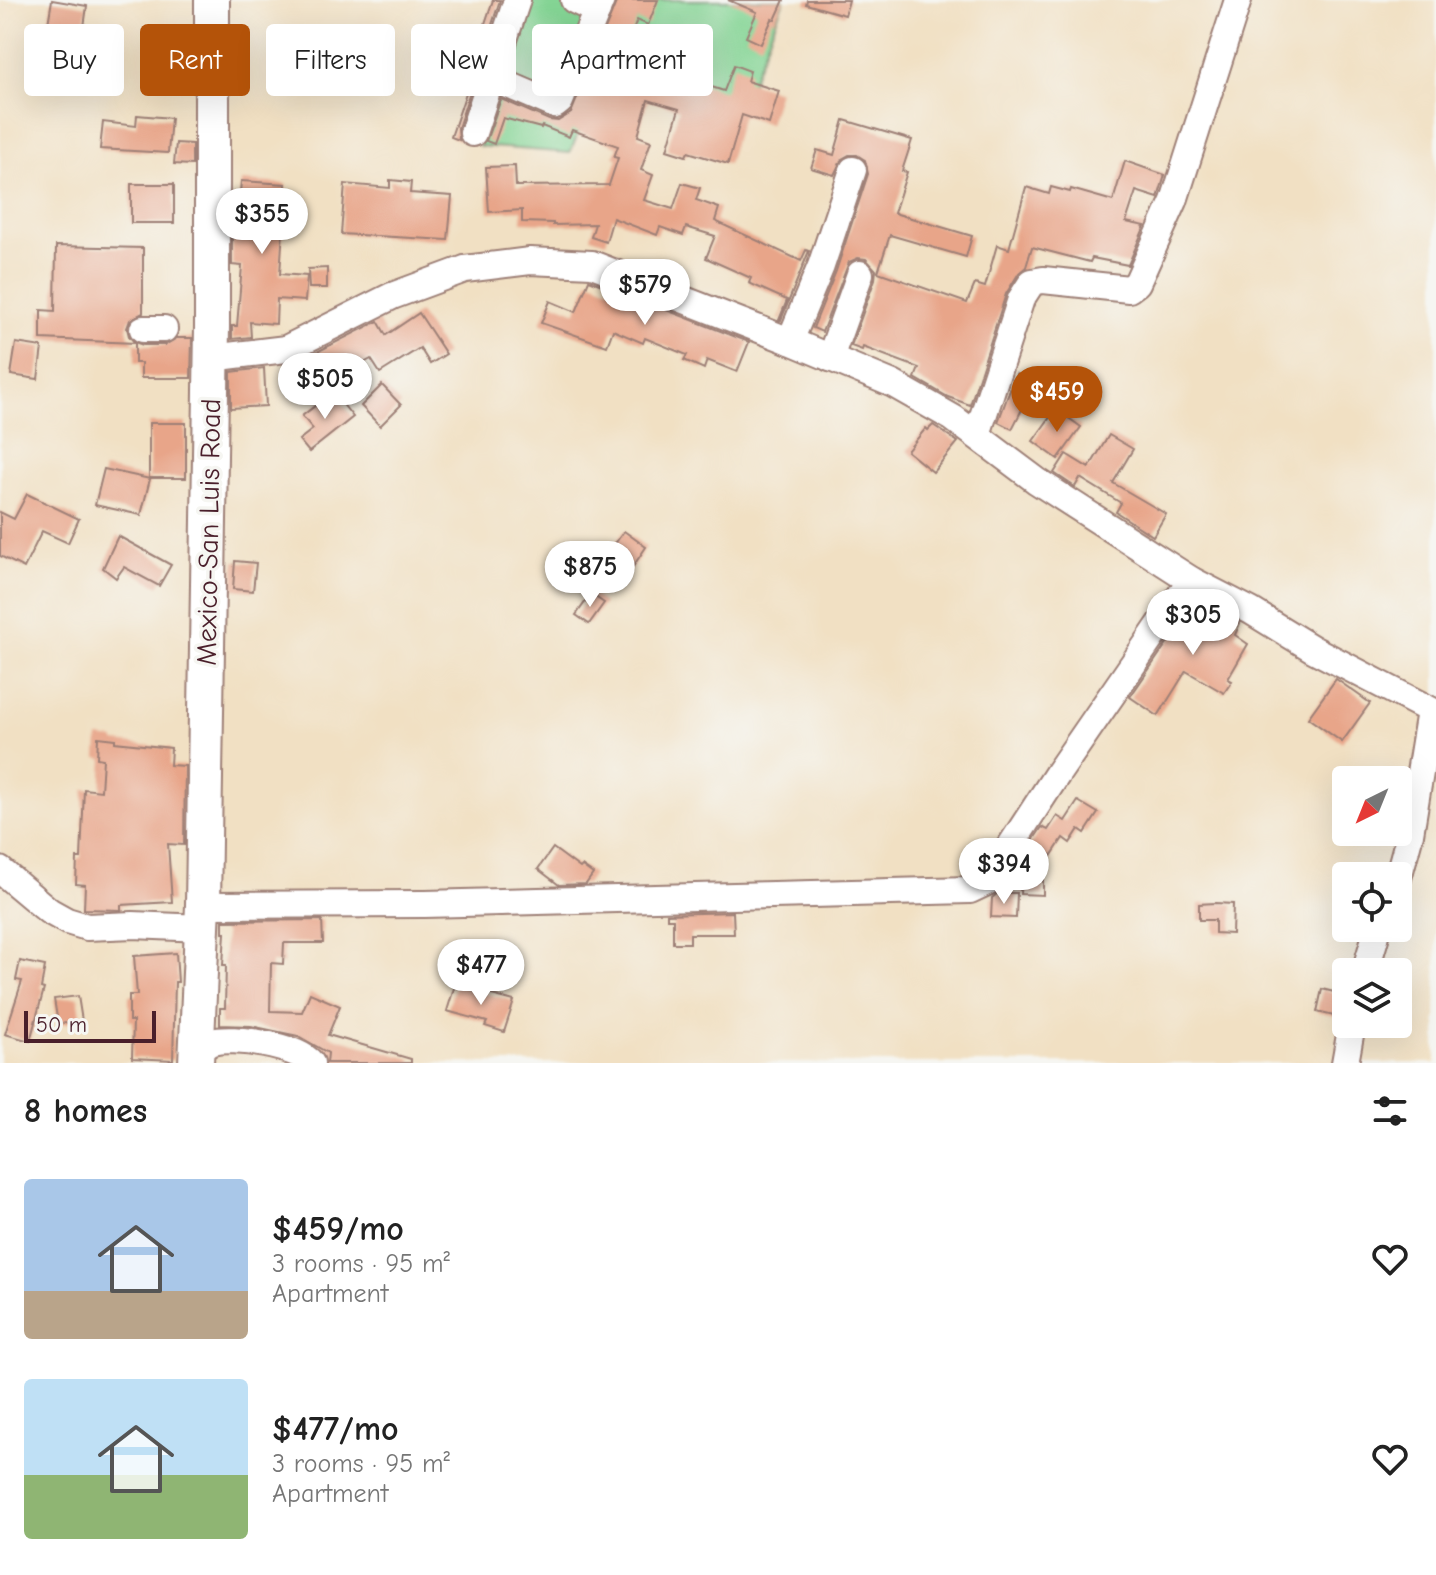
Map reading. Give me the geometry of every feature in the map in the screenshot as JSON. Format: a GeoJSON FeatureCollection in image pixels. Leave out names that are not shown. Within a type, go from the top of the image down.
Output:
{"type":"FeatureCollection","features":[{"type":"Feature","properties":{"kind":"main road","name":"Mexico-San Luis Road"},"geometry":{"type":"LineString","coordinates":[[196,1057],[203,916],[211,358],[212,0]]}},
{"type":"Feature","properties":{"kind":"street"},"geometry":{"type":"LineString","coordinates":[[509,24],[517,0]]}},
{"type":"Feature","properties":{"kind":"street"},"geometry":{"type":"LineString","coordinates":[[977,435],[1021,299],[1032,282],[1043,280],[1129,289],[1137,283],[1174,201],[1238,0]]}},
{"type":"Feature","properties":{"kind":"street"},"geometry":{"type":"LineString","coordinates":[[516,88],[555,105],[560,101],[591,4]]}},
{"type":"Feature","properties":{"kind":"street"},"geometry":{"type":"LineString","coordinates":[[473,133],[486,96]]}},
{"type":"Feature","properties":{"kind":"street"},"geometry":{"type":"LineString","coordinates":[[790,341],[853,170]]}},
{"type":"Feature","properties":{"kind":"street"},"geometry":{"type":"LineString","coordinates":[[211,358],[286,349],[392,296],[436,279],[465,269],[530,261],[592,264],[893,384],[953,418],[1037,481],[1191,580],[1433,712],[1402,862]]}},
{"type":"Feature","properties":{"kind":"street"},"geometry":{"type":"LineString","coordinates":[[830,358],[860,274]]}},
{"type":"Feature","properties":{"kind":"street"},"geometry":{"type":"LineString","coordinates":[[812,287],[849,302]]}},
{"type":"Feature","properties":{"kind":"street"},"geometry":{"type":"LineString","coordinates":[[0,870],[49,911],[87,927],[203,916],[425,904],[970,890],[987,882],[1191,580]]}},
{"type":"Feature","properties":{"kind":"street"},"geometry":{"type":"LineString","coordinates":[[1345,1063],[1349,1038]]}},
{"type":"Feature","properties":{"kind":"street"},"geometry":{"type":"LineString","coordinates":[[196,1057],[213,1041],[286,1048],[304,1055],[311,1063]]}},
{"type":"Feature","properties":{"kind":"green space"},"geometry":{"type":"Polygon","coordinates":[[[520,0],[561,0],[593,15],[600,0],[784,0],[735,125],[665,96],[713,96],[713,24],[532,24],[532,96],[594,96],[570,153],[479,146],[493,96],[516,96],[516,24],[513,24],[520,0]]]}},
{"type":"Feature","properties":{"kind":"building"},"geometry":{"type":"Polygon","coordinates":[[[52,0],[87,6],[84,24],[48,24],[52,0]]]}},
{"type":"Feature","properties":{"kind":"building"},"geometry":{"type":"Polygon","coordinates":[[[493,0],[500,0],[492,24],[485,24],[493,0]]]}},
{"type":"Feature","properties":{"kind":"building"},"geometry":{"type":"Polygon","coordinates":[[[617,0],[658,0],[648,24],[637,20],[635,24],[607,24],[617,0]]]}},
{"type":"Feature","properties":{"kind":"building"},"geometry":{"type":"Polygon","coordinates":[[[728,0],[784,0],[761,44],[746,37],[757,12],[728,0]]]}},
{"type":"Feature","properties":{"kind":"building"},"geometry":{"type":"Polygon","coordinates":[[[807,0],[849,0],[845,15],[806,4],[807,0]]]}},
{"type":"Feature","properties":{"kind":"building"},"geometry":{"type":"Polygon","coordinates":[[[734,65],[750,71],[747,81],[779,91],[769,124],[742,115],[728,164],[688,152],[686,156],[667,150],[679,109],[648,100],[638,136],[651,141],[641,170],[653,175],[644,200],[673,209],[682,183],[700,188],[696,200],[719,208],[715,221],[801,261],[806,250],[809,251],[781,320],[787,300],[749,283],[751,278],[706,258],[715,236],[686,227],[683,235],[660,227],[657,235],[613,218],[606,242],[591,237],[595,224],[522,222],[522,210],[489,212],[486,167],[515,166],[516,186],[609,185],[618,158],[614,157],[618,146],[572,130],[569,137],[542,126],[503,118],[494,144],[486,141],[501,99],[549,120],[558,121],[571,113],[578,96],[713,96],[713,87],[724,91],[734,65]]]}},
{"type":"Feature","properties":{"kind":"building"},"geometry":{"type":"Polygon","coordinates":[[[465,96],[468,96],[458,128],[459,140],[451,137],[465,96]]]}},
{"type":"Feature","properties":{"kind":"building"},"geometry":{"type":"Polygon","coordinates":[[[137,115],[171,118],[168,153],[100,149],[103,122],[136,126],[137,115]]]}},
{"type":"Feature","properties":{"kind":"building"},"geometry":{"type":"Polygon","coordinates":[[[844,120],[912,140],[902,171],[907,172],[894,213],[972,236],[966,257],[890,235],[878,272],[967,303],[975,284],[985,287],[997,245],[1009,249],[1026,187],[1049,194],[1051,187],[1070,192],[1071,189],[1113,201],[1125,161],[1165,175],[1158,198],[1136,191],[1126,222],[1145,226],[1128,265],[1092,258],[1090,262],[1032,247],[1026,267],[1006,294],[970,405],[948,397],[915,378],[919,368],[863,347],[862,350],[851,346],[875,279],[876,270],[866,259],[849,262],[822,332],[813,328],[836,271],[868,174],[865,160],[857,155],[842,159],[834,175],[811,168],[817,150],[834,155],[844,120]]]}},
{"type":"Feature","properties":{"kind":"building"},"geometry":{"type":"Polygon","coordinates":[[[176,143],[192,144],[192,165],[174,164],[176,143]]]}},
{"type":"Feature","properties":{"kind":"building"},"geometry":{"type":"Polygon","coordinates":[[[390,180],[411,182],[410,193],[452,196],[448,240],[341,234],[345,184],[390,188],[390,180]]]}},
{"type":"Feature","properties":{"kind":"building"},"geometry":{"type":"Polygon","coordinates":[[[241,181],[286,184],[280,274],[307,276],[305,301],[277,299],[276,324],[250,322],[251,337],[232,339],[232,326],[237,326],[242,266],[232,265],[232,228],[237,229],[241,181]]]}},
{"type":"Feature","properties":{"kind":"building"},"geometry":{"type":"Polygon","coordinates":[[[131,184],[174,184],[174,223],[131,223],[131,184]]]}},
{"type":"Feature","properties":{"kind":"building"},"geometry":{"type":"Polygon","coordinates":[[[56,246],[143,248],[143,313],[130,320],[127,328],[129,336],[143,345],[165,345],[177,338],[192,338],[191,378],[141,378],[141,363],[135,363],[135,343],[41,339],[41,310],[55,311],[56,246]]]}},
{"type":"Feature","properties":{"kind":"building"},"geometry":{"type":"Polygon","coordinates":[[[327,268],[327,288],[309,288],[308,269],[327,268]]]}},
{"type":"Feature","properties":{"kind":"building"},"geometry":{"type":"Polygon","coordinates":[[[589,280],[749,342],[737,372],[707,360],[704,369],[684,360],[687,355],[645,338],[643,343],[613,330],[607,346],[541,323],[550,301],[576,312],[589,280]]]}},
{"type":"Feature","properties":{"kind":"building"},"geometry":{"type":"Polygon","coordinates":[[[419,313],[446,354],[430,364],[420,348],[380,373],[371,359],[319,388],[303,359],[378,321],[386,335],[419,313]]]}},
{"type":"Feature","properties":{"kind":"building"},"geometry":{"type":"Polygon","coordinates":[[[16,343],[42,347],[38,379],[11,375],[16,343]]]}},
{"type":"Feature","properties":{"kind":"building"},"geometry":{"type":"Polygon","coordinates":[[[264,368],[266,406],[231,408],[231,372],[264,368]]]}},
{"type":"Feature","properties":{"kind":"building"},"geometry":{"type":"Polygon","coordinates":[[[1016,374],[1035,384],[1012,429],[998,422],[1016,374]]]}},
{"type":"Feature","properties":{"kind":"building"},"geometry":{"type":"Polygon","coordinates":[[[382,385],[401,405],[380,426],[361,406],[382,385]]]}},
{"type":"Feature","properties":{"kind":"building"},"geometry":{"type":"Polygon","coordinates":[[[333,392],[353,417],[309,452],[299,440],[313,429],[302,416],[333,392]]]}},
{"type":"Feature","properties":{"kind":"building"},"geometry":{"type":"Polygon","coordinates":[[[1056,409],[1081,427],[1058,459],[1033,441],[1056,409]]]}},
{"type":"Feature","properties":{"kind":"building"},"geometry":{"type":"Polygon","coordinates":[[[149,423],[186,423],[186,478],[149,478],[149,423]]]}},
{"type":"Feature","properties":{"kind":"building"},"geometry":{"type":"Polygon","coordinates":[[[933,425],[958,442],[933,472],[907,451],[926,428],[928,430],[933,425]]]}},
{"type":"Feature","properties":{"kind":"building"},"geometry":{"type":"Polygon","coordinates":[[[1109,435],[1133,449],[1113,483],[1166,514],[1153,536],[1116,512],[1121,503],[1080,478],[1075,487],[1054,473],[1066,454],[1089,468],[1109,435]]]}},
{"type":"Feature","properties":{"kind":"building"},"geometry":{"type":"Polygon","coordinates":[[[104,469],[150,479],[141,515],[95,505],[104,469]]]}},
{"type":"Feature","properties":{"kind":"building"},"geometry":{"type":"Polygon","coordinates":[[[27,494],[79,519],[68,543],[42,531],[24,568],[0,556],[0,512],[14,519],[27,494]]]}},
{"type":"Feature","properties":{"kind":"building"},"geometry":{"type":"Polygon","coordinates":[[[624,531],[646,547],[630,571],[607,555],[624,531]]]}},
{"type":"Feature","properties":{"kind":"building"},"geometry":{"type":"Polygon","coordinates":[[[118,536],[171,565],[159,586],[124,567],[116,578],[103,568],[118,536]]]}},
{"type":"Feature","properties":{"kind":"building"},"geometry":{"type":"Polygon","coordinates":[[[235,561],[256,563],[253,591],[233,589],[235,561]]]}},
{"type":"Feature","properties":{"kind":"building"},"geometry":{"type":"Polygon","coordinates":[[[591,594],[604,603],[589,624],[576,615],[591,594]]]}},
{"type":"Feature","properties":{"kind":"building"},"geometry":{"type":"Polygon","coordinates":[[[1196,601],[1222,619],[1225,615],[1240,623],[1235,635],[1248,644],[1228,679],[1232,681],[1224,693],[1186,671],[1158,716],[1130,697],[1196,601]]]}},
{"type":"Feature","properties":{"kind":"building"},"geometry":{"type":"Polygon","coordinates":[[[1336,679],[1370,703],[1342,742],[1308,718],[1336,679]]]}},
{"type":"Feature","properties":{"kind":"building"},"geometry":{"type":"Polygon","coordinates":[[[98,737],[115,739],[115,742],[171,748],[170,765],[185,766],[184,845],[168,844],[172,902],[121,905],[121,910],[84,909],[85,885],[76,884],[77,858],[81,858],[84,789],[101,791],[103,759],[97,758],[98,737]]]}},
{"type":"Feature","properties":{"kind":"building"},"geometry":{"type":"Polygon","coordinates":[[[1078,801],[1098,813],[1085,833],[1079,829],[1070,843],[1063,838],[1044,867],[1024,854],[1042,827],[1048,830],[1057,816],[1065,821],[1078,801]]]}},
{"type":"Feature","properties":{"kind":"building"},"geometry":{"type":"Polygon","coordinates":[[[553,848],[593,874],[586,884],[559,885],[538,869],[553,848]]]}},
{"type":"Feature","properties":{"kind":"building"},"geometry":{"type":"Polygon","coordinates":[[[1021,875],[1043,876],[1043,895],[1020,894],[1021,875]]]}},
{"type":"Feature","properties":{"kind":"building"},"geometry":{"type":"Polygon","coordinates":[[[998,893],[1017,893],[1016,918],[991,917],[992,898],[998,893]]]}},
{"type":"Feature","properties":{"kind":"building"},"geometry":{"type":"Polygon","coordinates":[[[1199,904],[1233,904],[1232,934],[1215,933],[1215,920],[1199,920],[1199,904]]]}},
{"type":"Feature","properties":{"kind":"building"},"geometry":{"type":"Polygon","coordinates":[[[733,912],[734,934],[690,934],[690,943],[673,943],[673,919],[667,919],[667,914],[733,912]]]}},
{"type":"Feature","properties":{"kind":"building"},"geometry":{"type":"Polygon","coordinates":[[[322,920],[323,943],[284,943],[283,964],[271,963],[270,1011],[302,1012],[310,993],[340,1006],[328,1035],[411,1059],[411,1063],[327,1063],[328,1053],[298,1036],[251,1026],[220,1025],[220,1008],[225,1008],[223,921],[322,920]]]}},
{"type":"Feature","properties":{"kind":"building"},"geometry":{"type":"Polygon","coordinates":[[[176,953],[178,982],[175,982],[173,1060],[132,1058],[133,1021],[129,1021],[129,995],[137,995],[134,956],[176,953]]]}},
{"type":"Feature","properties":{"kind":"building"},"geometry":{"type":"Polygon","coordinates":[[[20,961],[45,966],[41,988],[44,989],[30,1041],[5,1034],[22,981],[16,980],[20,961]]]}},
{"type":"Feature","properties":{"kind":"building"},"geometry":{"type":"Polygon","coordinates":[[[455,985],[514,1001],[504,1032],[485,1026],[487,1022],[447,1011],[455,985]]]}},
{"type":"Feature","properties":{"kind":"building"},"geometry":{"type":"Polygon","coordinates":[[[1322,989],[1332,992],[1332,1016],[1317,1012],[1322,989]]]}},
{"type":"Feature","properties":{"kind":"building"},"geometry":{"type":"Polygon","coordinates":[[[78,996],[82,1021],[58,1024],[54,999],[78,996]]]}}]}
